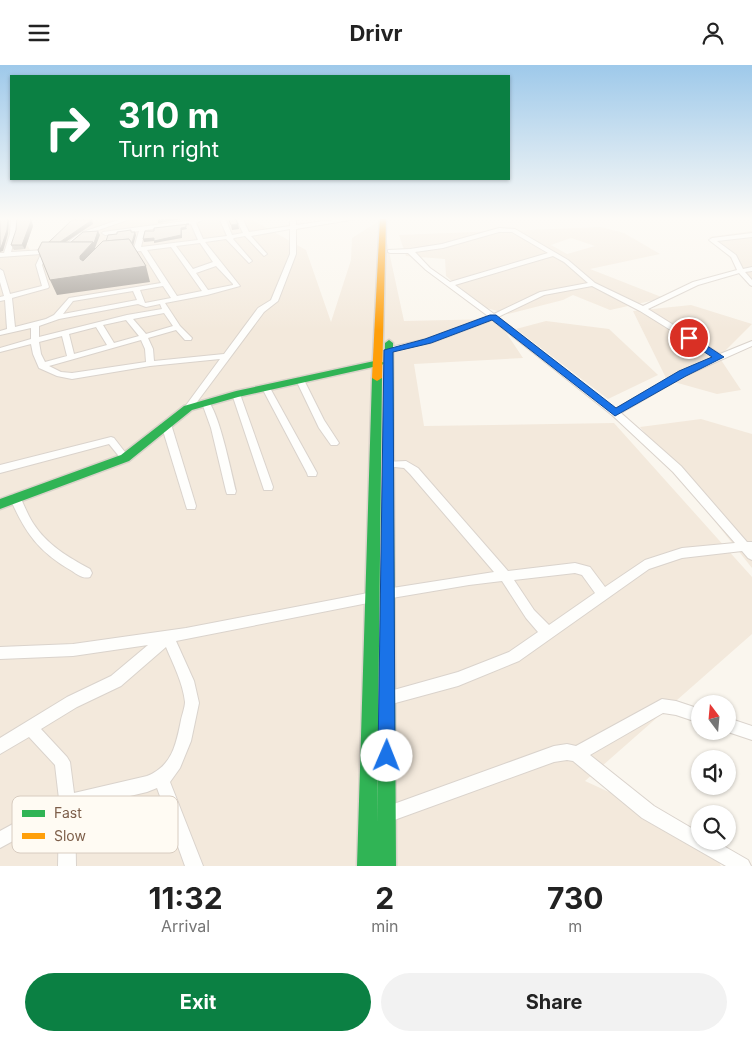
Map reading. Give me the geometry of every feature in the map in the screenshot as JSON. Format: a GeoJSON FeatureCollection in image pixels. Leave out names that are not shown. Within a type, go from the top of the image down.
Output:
{"type":"FeatureCollection","features":[{"type":"Feature","properties":{"kind":"street"},"geometry":{"type":"LineString","coordinates":[[0,299],[46,287],[39,265],[43,255]]}},
{"type":"Feature","properties":{"kind":"street"},"geometry":{"type":"LineString","coordinates":[[145,255],[175,299]]}},
{"type":"Feature","properties":{"kind":"street"},"geometry":{"type":"LineString","coordinates":[[180,255],[207,293]]}},
{"type":"Feature","properties":{"kind":"street"},"geometry":{"type":"LineString","coordinates":[[136,289],[144,305],[235,287],[237,285],[211,255]]}},
{"type":"Feature","properties":{"kind":"street"},"geometry":{"type":"LineString","coordinates":[[244,255],[249,261]]}},
{"type":"Feature","properties":{"kind":"street"},"geometry":{"type":"LineString","coordinates":[[0,504],[125,458],[188,408],[261,311],[274,301],[292,255]]}},
{"type":"Feature","properties":{"kind":"street"},"geometry":{"type":"LineString","coordinates":[[367,866],[382,255]]}},
{"type":"Feature","properties":{"kind":"street"},"geometry":{"type":"LineString","coordinates":[[386,866],[388,698],[386,595],[390,255]]}},
{"type":"Feature","properties":{"kind":"street"},"geometry":{"type":"LineString","coordinates":[[414,255],[428,269],[493,317],[615,413],[677,469],[750,549]]}},
{"type":"Feature","properties":{"kind":"street"},"geometry":{"type":"LineString","coordinates":[[449,285],[548,255]]}},
{"type":"Feature","properties":{"kind":"street"},"geometry":{"type":"LineString","coordinates":[[555,255],[572,266],[593,284],[642,309],[719,357]]}},
{"type":"Feature","properties":{"kind":"street"},"geometry":{"type":"LineString","coordinates":[[733,255],[740,270],[752,284]]}},
{"type":"Feature","properties":{"kind":"street"},"geometry":{"type":"LineString","coordinates":[[192,272],[217,263]]}},
{"type":"Feature","properties":{"kind":"street"},"geometry":{"type":"LineString","coordinates":[[642,309],[699,280],[723,273],[752,269]]}},
{"type":"Feature","properties":{"kind":"street"},"geometry":{"type":"LineString","coordinates":[[0,271],[8,298],[11,330]]}},
{"type":"Feature","properties":{"kind":"street"},"geometry":{"type":"LineString","coordinates":[[58,317],[71,299],[165,283]]}},
{"type":"Feature","properties":{"kind":"street"},"geometry":{"type":"LineString","coordinates":[[389,350],[428,341],[493,317],[542,293],[593,284]]}},
{"type":"Feature","properties":{"kind":"street"},"geometry":{"type":"LineString","coordinates":[[0,333],[58,317],[141,301]]}},
{"type":"Feature","properties":{"kind":"street"},"geometry":{"type":"LineString","coordinates":[[161,303],[177,327],[188,338]]}},
{"type":"Feature","properties":{"kind":"street"},"geometry":{"type":"LineString","coordinates":[[0,351],[98,324],[166,310]]}},
{"type":"Feature","properties":{"kind":"street"},"geometry":{"type":"LineString","coordinates":[[127,317],[146,337],[149,346],[150,364]]}},
{"type":"Feature","properties":{"kind":"street"},"geometry":{"type":"LineString","coordinates":[[36,324],[35,341],[42,366],[49,372],[72,376],[150,364],[228,356]]}},
{"type":"Feature","properties":{"kind":"street"},"geometry":{"type":"LineString","coordinates":[[98,324],[112,346]]}},
{"type":"Feature","properties":{"kind":"street"},"geometry":{"type":"LineString","coordinates":[[42,366],[177,327]]}},
{"type":"Feature","properties":{"kind":"street"},"geometry":{"type":"LineString","coordinates":[[66,333],[71,357]]}},
{"type":"Feature","properties":{"kind":"street"},"geometry":{"type":"LineString","coordinates":[[615,413],[682,373],[752,343]]}},
{"type":"Feature","properties":{"kind":"street"},"geometry":{"type":"LineString","coordinates":[[188,408],[236,394],[379,363]]}},
{"type":"Feature","properties":{"kind":"street"},"geometry":{"type":"LineString","coordinates":[[300,380],[312,399],[327,434],[334,443]]}},
{"type":"Feature","properties":{"kind":"street"},"geometry":{"type":"LineString","coordinates":[[266,388],[312,473]]}},
{"type":"Feature","properties":{"kind":"street"},"geometry":{"type":"LineString","coordinates":[[236,394],[268,487]]}},
{"type":"Feature","properties":{"kind":"street"},"geometry":{"type":"LineString","coordinates":[[206,403],[216,428],[231,491]]}},
{"type":"Feature","properties":{"kind":"street"},"geometry":{"type":"LineString","coordinates":[[166,424],[191,506]]}},
{"type":"Feature","properties":{"kind":"street"},"geometry":{"type":"LineString","coordinates":[[0,469],[111,440],[125,458]]}},
{"type":"Feature","properties":{"kind":"street"},"geometry":{"type":"LineString","coordinates":[[389,464],[406,465],[414,471],[505,577],[530,614],[548,634]]}},
{"type":"Feature","properties":{"kind":"street"},"geometry":{"type":"LineString","coordinates":[[15,498],[26,524],[38,540],[59,558],[86,573]]}},
{"type":"Feature","properties":{"kind":"street"},"geometry":{"type":"LineString","coordinates":[[388,698],[468,676],[514,657],[645,565],[682,553],[750,549]]}},
{"type":"Feature","properties":{"kind":"street"},"geometry":{"type":"LineString","coordinates":[[375,553],[387,553]]}},
{"type":"Feature","properties":{"kind":"street"},"geometry":{"type":"LineString","coordinates":[[386,595],[454,582],[580,569],[590,576],[603,594]]}},
{"type":"Feature","properties":{"kind":"street"},"geometry":{"type":"LineString","coordinates":[[0,653],[73,649],[168,637],[373,597]]}},
{"type":"Feature","properties":{"kind":"street"},"geometry":{"type":"LineString","coordinates":[[0,747],[72,702],[116,681],[168,637]]}},
{"type":"Feature","properties":{"kind":"street"},"geometry":{"type":"LineString","coordinates":[[96,796],[147,784],[164,777],[175,763],[184,741],[192,703],[187,681],[168,637]]}},
{"type":"Feature","properties":{"kind":"street"},"geometry":{"type":"LineString","coordinates":[[577,754],[662,706],[691,713]]}},
{"type":"Feature","properties":{"kind":"street"},"geometry":{"type":"LineString","coordinates":[[30,728],[62,762],[66,796]]}},
{"type":"Feature","properties":{"kind":"street"},"geometry":{"type":"LineString","coordinates":[[736,728],[752,733]]}},
{"type":"Feature","properties":{"kind":"street"},"geometry":{"type":"LineString","coordinates":[[386,815],[554,754],[567,752],[577,754],[648,812],[742,866]]}},
{"type":"Feature","properties":{"kind":"street"},"geometry":{"type":"LineString","coordinates":[[164,786],[168,796]]}},
{"type":"Feature","properties":{"kind":"street"},"geometry":{"type":"LineString","coordinates":[[178,823],[194,866]]}},
{"type":"Feature","properties":{"kind":"street"},"geometry":{"type":"LineString","coordinates":[[0,840],[12,833]]}},
{"type":"Feature","properties":{"kind":"street"},"geometry":{"type":"LineString","coordinates":[[67,853],[67,866]]}},
{"type":"Feature","properties":{"kind":"shaded area"},"geometry":{"type":"Polygon","coordinates":[[[0,255],[308,255],[331,322],[351,255],[390,255],[404,321],[497,319],[523,358],[414,364],[424,426],[614,423],[752,577],[752,634],[585,781],[691,830],[691,850],[711,850],[721,866],[0,866],[0,255]]]}},
{"type":"Feature","properties":{"kind":"shaded area"},"geometry":{"type":"Polygon","coordinates":[[[654,255],[590,269],[664,298],[610,310],[573,295],[563,300],[508,314],[483,307],[446,276],[445,259],[406,256],[654,255]]]}},
{"type":"Feature","properties":{"kind":"shaded area"},"geometry":{"type":"Polygon","coordinates":[[[727,255],[752,255],[752,280],[727,255]]]}},
{"type":"Feature","properties":{"kind":"shaded area"},"geometry":{"type":"Polygon","coordinates":[[[691,305],[752,324],[719,357],[741,390],[717,394],[667,380],[633,311],[691,305]]]}},
{"type":"Feature","properties":{"kind":"shaded area"},"geometry":{"type":"Polygon","coordinates":[[[546,321],[609,329],[658,375],[608,399],[516,329],[546,321]]]}},
{"type":"Feature","properties":{"kind":"shaded area"},"geometry":{"type":"Polygon","coordinates":[[[701,419],[752,434],[752,568],[640,427],[701,419]]]}},
{"type":"Feature","properties":{"kind":"building"},"geometry":{"type":"Polygon","coordinates":[[[40,255],[81,255],[80,259],[83,261],[89,255],[139,255],[146,266],[50,280],[40,255]]]}},
{"type":"Feature","properties":{"kind":"traffic: fast"},"geometry":{"type":"LineString","coordinates":[[386,866],[389,343]]}},
{"type":"Feature","properties":{"kind":"traffic: fast"},"geometry":{"type":"LineString","coordinates":[[0,504],[125,458],[188,408],[236,394],[379,363]]}},
{"type":"Feature","properties":{"kind":"traffic: fast"},"geometry":{"type":"LineString","coordinates":[[367,866],[377,378]]}},
{"type":"Feature","properties":{"kind":"traffic: slow"},"geometry":{"type":"LineString","coordinates":[[377,378],[382,255]]}},
{"type":"Feature","properties":{"kind":"route"},"geometry":{"type":"LineString","coordinates":[[387,756],[386,595],[389,350],[428,341],[493,317],[615,413],[682,373],[719,357],[689,338]]}}]}
